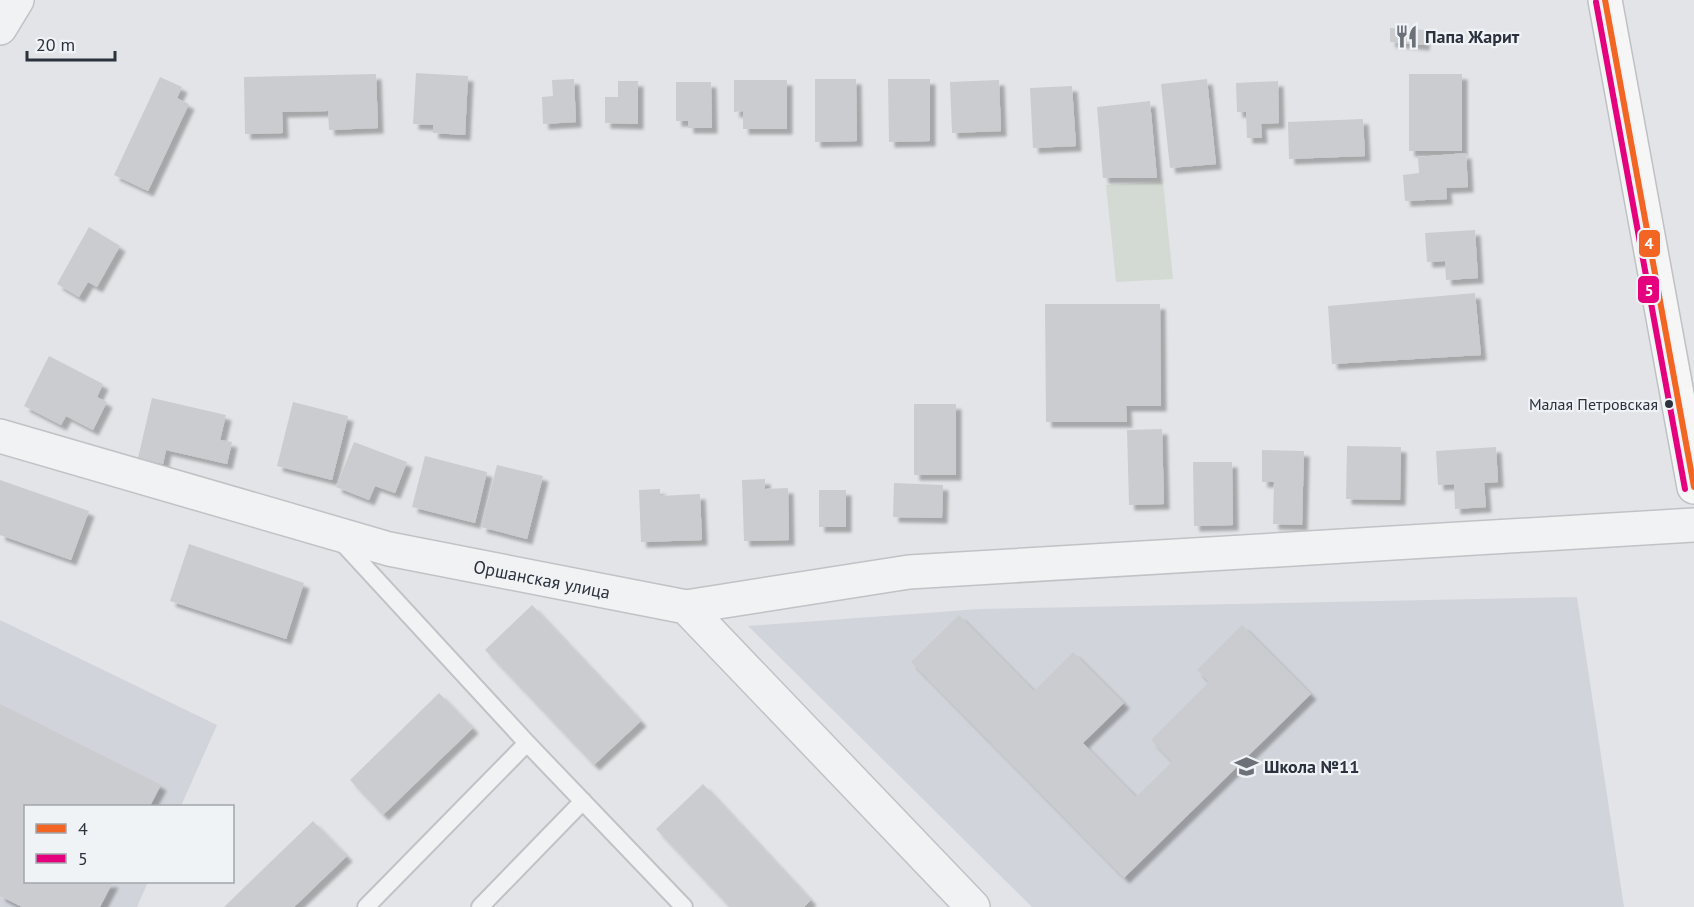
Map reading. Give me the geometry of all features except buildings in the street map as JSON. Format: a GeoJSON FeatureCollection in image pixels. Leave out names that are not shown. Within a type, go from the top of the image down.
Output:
{"type":"FeatureCollection","features":[{"type":"Feature","properties":{"kind":"main road"},"geometry":{"type":"LineString","coordinates":[[1605,0],[1694,487]]}},
{"type":"Feature","properties":{"kind":"street"},"geometry":{"type":"LineString","coordinates":[[0,28],[17,0]]}},
{"type":"Feature","properties":{"kind":"street","name":"Оршанская улица"},"geometry":{"type":"LineString","coordinates":[[0,436],[389,549],[686,607],[909,572],[1694,525]]}},
{"type":"Feature","properties":{"kind":"street"},"geometry":{"type":"LineString","coordinates":[[686,607],[974,907]]}},
{"type":"Feature","properties":{"kind":"lane"},"geometry":{"type":"LineString","coordinates":[[332,532],[527,743],[684,907]]}},
{"type":"Feature","properties":{"kind":"lane"},"geometry":{"type":"LineString","coordinates":[[366,907],[527,743]]}},
{"type":"Feature","properties":{"kind":"lane"},"geometry":{"type":"LineString","coordinates":[[480,907],[583,801]]}},
{"type":"Feature","properties":{"kind":"shaded area"},"geometry":{"type":"Polygon","coordinates":[[[1163,182],[1173,279],[1116,282],[1106,185],[1163,182]]]}},
{"type":"Feature","properties":{"kind":"shaded area","name":"Школа №11"},"geometry":{"type":"Polygon","coordinates":[[[1577,597],[1624,907],[1032,907],[748,626],[980,609],[1577,597]]]}},
{"type":"Feature","properties":{"kind":"shaded area"},"geometry":{"type":"Polygon","coordinates":[[[0,620],[217,725],[181,805],[24,805],[24,883],[148,883],[137,907],[0,907],[0,620]]]}},
{"type":"Feature","properties":{"kind":"transit line","name":"4"},"geometry":{"type":"LineString","coordinates":[[1605,0],[1694,487]]}},
{"type":"Feature","properties":{"kind":"transit line","name":"5"},"geometry":{"type":"LineString","coordinates":[[1596,2],[1685,489]]}},
{"type":"Feature","properties":{"kind":"place","name":"Папа Жарит"},"geometry":{"type":"Point","coordinates":[1407,36]}},
{"type":"Feature","properties":{"kind":"place","name":"Малая Петровская"},"geometry":{"type":"Point","coordinates":[1669,404]}},
{"type":"Feature","properties":{"kind":"place","name":"Школа №11"},"geometry":{"type":"Point","coordinates":[1246,766]}}]}
